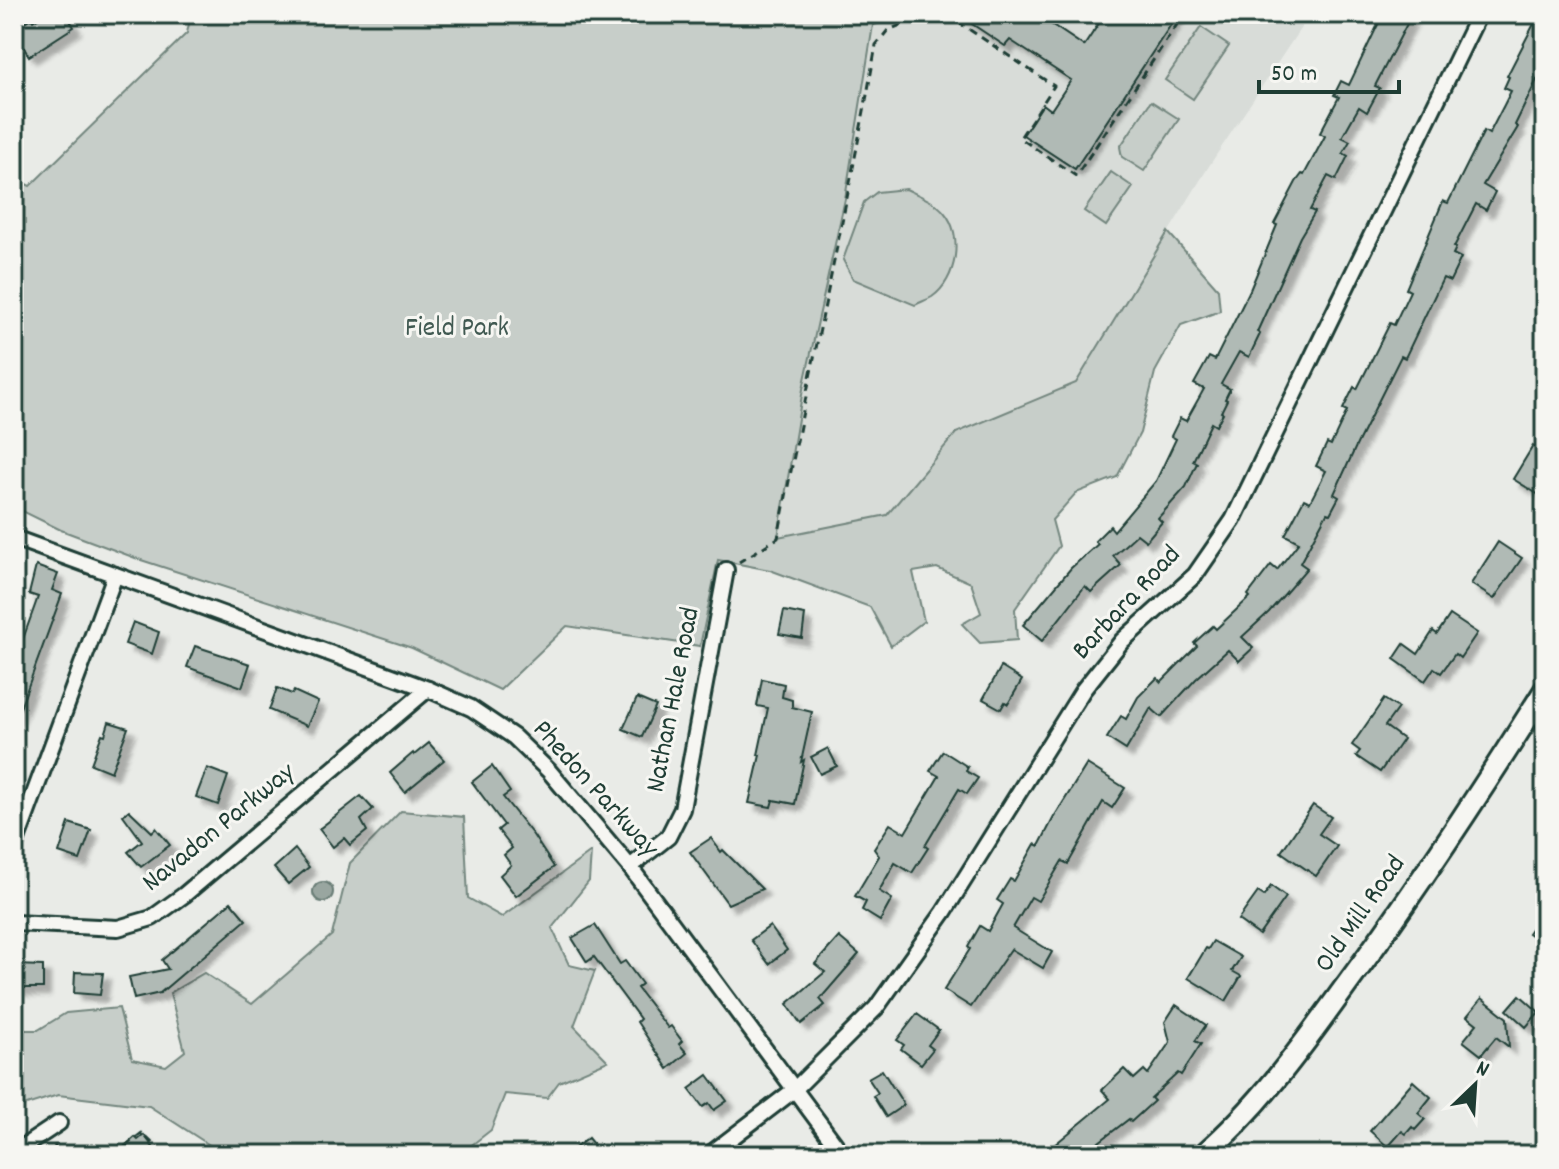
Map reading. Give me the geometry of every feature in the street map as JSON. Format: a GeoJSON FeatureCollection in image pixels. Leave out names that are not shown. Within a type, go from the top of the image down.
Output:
{"type":"FeatureCollection","features":[{"type":"Feature","properties":{"kind":"street","name":"Barbara Road"},"geometry":{"type":"LineString","coordinates":[[709,1155],[794,1090],[876,1008],[944,912],[1083,690],[1122,641],[1195,575],[1233,520],[1479,14]]}},
{"type":"Feature","properties":{"kind":"street","name":"Phedon Parkway"},"geometry":{"type":"LineString","coordinates":[[14,538],[428,689],[471,708],[514,737],[549,771],[630,867],[843,1155]]}},
{"type":"Feature","properties":{"kind":"street","name":"Nathan Hale Road"},"geometry":{"type":"LineString","coordinates":[[630,867],[668,837],[682,809],[726,570]]}},
{"type":"Feature","properties":{"kind":"street"},"geometry":{"type":"LineString","coordinates":[[14,848],[115,575]]}},
{"type":"Feature","properties":{"kind":"street","name":"Navadon Parkway"},"geometry":{"type":"LineString","coordinates":[[14,923],[118,928],[152,918],[184,895],[428,689]]}},
{"type":"Feature","properties":{"kind":"street","name":"Old Mill Road"},"geometry":{"type":"LineString","coordinates":[[1203,1155],[1224,1137],[1273,1083],[1331,1008],[1470,808],[1545,690]]}},
{"type":"Feature","properties":{"kind":"street"},"geometry":{"type":"LineString","coordinates":[[14,1153],[59,1123]]}},
{"type":"Feature","properties":{"kind":"path"},"geometry":{"type":"LineString","coordinates":[[726,570],[778,538],[807,380],[851,190],[876,45],[888,30],[930,14]]}},
{"type":"Feature","properties":{"kind":"path"},"geometry":{"type":"LineString","coordinates":[[946,14],[1054,86],[1020,138],[1076,176],[1184,14]]}},
{"type":"Feature","properties":{"kind":"path"},"geometry":{"type":"LineString","coordinates":[[114,1155],[142,1133],[164,1155]]}},
{"type":"Feature","properties":{"kind":"shaded area"},"geometry":{"type":"Polygon","coordinates":[[[919,14],[1310,14],[1209,166],[1076,383],[956,433],[887,515],[778,538],[803,389],[845,199],[873,25],[919,14]]]}},
{"type":"Feature","properties":{"kind":"shaded area"},"geometry":{"type":"Polygon","coordinates":[[[323,882],[330,885],[333,892],[330,899],[323,902],[316,899],[313,892],[316,885],[323,882]]]}},
{"type":"Feature","properties":{"kind":"green space","name":"Field Park"},"geometry":{"type":"Polygon","coordinates":[[[191,14],[922,14],[873,25],[845,199],[803,389],[778,537],[887,515],[956,433],[1076,383],[1168,232],[1218,289],[1220,311],[1181,325],[1155,372],[1140,433],[1117,477],[1076,493],[1052,520],[1059,546],[1015,609],[1017,640],[980,643],[962,624],[981,613],[971,583],[937,568],[913,572],[924,621],[891,646],[870,607],[770,570],[718,560],[700,646],[567,626],[500,690],[412,648],[138,559],[61,530],[14,507],[14,178],[30,186],[187,33],[191,14]]]}},
{"type":"Feature","properties":{"kind":"green space"},"geometry":{"type":"Polygon","coordinates":[[[1201,27],[1229,46],[1193,99],[1165,80],[1201,27]]]}},
{"type":"Feature","properties":{"kind":"green space"},"geometry":{"type":"Polygon","coordinates":[[[1151,101],[1179,119],[1144,171],[1122,157],[1120,147],[1151,101]]]}},
{"type":"Feature","properties":{"kind":"green space"},"geometry":{"type":"Polygon","coordinates":[[[1111,172],[1133,187],[1106,226],[1084,211],[1111,172]]]}},
{"type":"Feature","properties":{"kind":"green space"},"geometry":{"type":"Polygon","coordinates":[[[906,189],[931,201],[944,212],[956,245],[952,269],[941,289],[915,305],[853,279],[843,260],[864,202],[877,192],[906,189]]]}},
{"type":"Feature","properties":{"kind":"green space"},"geometry":{"type":"Polygon","coordinates":[[[401,811],[464,817],[468,898],[502,917],[591,852],[589,881],[552,928],[569,965],[595,971],[574,1026],[608,1061],[559,1082],[547,1098],[505,1094],[491,1130],[459,1155],[225,1155],[149,1106],[58,1095],[14,1109],[14,1030],[38,1030],[66,1013],[119,1008],[132,1059],[166,1066],[185,1051],[170,993],[204,973],[252,1004],[332,935],[350,863],[401,811]]]}},
{"type":"Feature","properties":{"kind":"building"},"geometry":{"type":"Polygon","coordinates":[[[44,14],[66,14],[74,27],[29,56],[14,29],[44,14]]]}},
{"type":"Feature","properties":{"kind":"building"},"geometry":{"type":"Polygon","coordinates":[[[957,14],[1036,14],[1084,46],[1105,14],[1178,14],[1075,169],[1023,135],[1043,104],[1051,110],[1071,80],[1010,40],[1005,46],[957,14]]]}},
{"type":"Feature","properties":{"kind":"building"},"geometry":{"type":"Polygon","coordinates":[[[1383,14],[1412,14],[1375,86],[1380,88],[1367,112],[1359,107],[1342,137],[1350,141],[1343,153],[1348,156],[1336,180],[1328,176],[1310,210],[1315,212],[1300,237],[1257,332],[1260,334],[1249,357],[1239,352],[1221,384],[1230,389],[1223,413],[1216,426],[1211,423],[1193,461],[1197,463],[1186,487],[1158,518],[1162,522],[1146,541],[1137,534],[1113,556],[1121,565],[1091,592],[1085,586],[1042,641],[1023,625],[1071,568],[1098,544],[1095,541],[1110,526],[1114,531],[1156,481],[1176,439],[1171,436],[1180,418],[1186,421],[1204,389],[1194,384],[1209,357],[1215,360],[1250,290],[1277,225],[1274,224],[1325,136],[1320,133],[1339,97],[1334,95],[1341,81],[1349,85],[1383,14]]]}},
{"type":"Feature","properties":{"kind":"building"},"geometry":{"type":"Polygon","coordinates":[[[1539,14],[1545,14],[1545,63],[1515,125],[1518,127],[1483,185],[1495,192],[1486,210],[1476,204],[1454,247],[1453,254],[1461,258],[1450,281],[1443,278],[1405,358],[1401,356],[1358,442],[1334,494],[1339,497],[1300,563],[1307,568],[1269,612],[1242,637],[1253,648],[1239,661],[1228,650],[1161,717],[1151,708],[1126,750],[1107,738],[1121,716],[1126,719],[1138,697],[1157,678],[1161,682],[1197,646],[1194,643],[1213,626],[1216,629],[1250,597],[1248,595],[1271,565],[1277,570],[1299,542],[1285,535],[1304,499],[1310,502],[1326,471],[1316,466],[1327,443],[1331,445],[1354,387],[1357,389],[1390,323],[1394,325],[1443,201],[1448,203],[1484,131],[1489,134],[1511,91],[1504,88],[1507,76],[1539,14]]]}},
{"type":"Feature","properties":{"kind":"building"},"geometry":{"type":"Polygon","coordinates":[[[1533,446],[1545,454],[1545,486],[1539,495],[1513,479],[1533,446]]]}},
{"type":"Feature","properties":{"kind":"building"},"geometry":{"type":"Polygon","coordinates":[[[1498,542],[1522,558],[1494,599],[1471,584],[1498,542]]]}},
{"type":"Feature","properties":{"kind":"building"},"geometry":{"type":"Polygon","coordinates":[[[36,566],[58,574],[52,590],[62,594],[15,722],[14,664],[38,597],[29,594],[36,566]]]}},
{"type":"Feature","properties":{"kind":"building"},"geometry":{"type":"Polygon","coordinates":[[[784,611],[805,615],[802,638],[779,634],[784,611]]]}},
{"type":"Feature","properties":{"kind":"building"},"geometry":{"type":"Polygon","coordinates":[[[1450,615],[1477,633],[1460,658],[1455,654],[1441,673],[1434,668],[1425,681],[1394,659],[1404,644],[1418,654],[1433,631],[1437,634],[1450,615]]]}},
{"type":"Feature","properties":{"kind":"building"},"geometry":{"type":"Polygon","coordinates":[[[133,622],[159,632],[152,654],[125,644],[133,622]]]}},
{"type":"Feature","properties":{"kind":"building"},"geometry":{"type":"Polygon","coordinates":[[[195,646],[250,664],[242,687],[187,667],[195,646]]]}},
{"type":"Feature","properties":{"kind":"building"},"geometry":{"type":"Polygon","coordinates":[[[1001,667],[1022,680],[1008,704],[1005,702],[1001,709],[983,699],[1001,667]]]}},
{"type":"Feature","properties":{"kind":"building"},"geometry":{"type":"Polygon","coordinates":[[[762,679],[784,684],[782,697],[792,700],[792,707],[812,712],[795,804],[773,800],[771,807],[749,803],[768,708],[757,706],[762,679]]]}},
{"type":"Feature","properties":{"kind":"building"},"geometry":{"type":"Polygon","coordinates":[[[277,688],[292,694],[294,691],[318,702],[307,726],[269,710],[277,688]]]}},
{"type":"Feature","properties":{"kind":"building"},"geometry":{"type":"Polygon","coordinates":[[[637,698],[656,706],[642,737],[623,729],[637,698]]]}},
{"type":"Feature","properties":{"kind":"building"},"geometry":{"type":"Polygon","coordinates":[[[1384,699],[1398,708],[1385,726],[1403,739],[1380,772],[1356,756],[1360,751],[1352,745],[1384,699]]]}},
{"type":"Feature","properties":{"kind":"building"},"geometry":{"type":"Polygon","coordinates":[[[109,722],[128,728],[111,772],[91,764],[109,722]]]}},
{"type":"Feature","properties":{"kind":"building"},"geometry":{"type":"Polygon","coordinates":[[[429,743],[444,760],[405,792],[390,773],[429,743]]]}},
{"type":"Feature","properties":{"kind":"building"},"geometry":{"type":"Polygon","coordinates":[[[828,748],[837,766],[820,774],[811,757],[828,748]]]}},
{"type":"Feature","properties":{"kind":"building"},"geometry":{"type":"Polygon","coordinates":[[[943,751],[968,767],[966,771],[978,778],[967,794],[959,789],[912,873],[895,863],[879,891],[892,899],[880,921],[862,910],[866,902],[855,896],[879,856],[874,849],[890,824],[905,833],[939,776],[930,771],[943,751]]]}},
{"type":"Feature","properties":{"kind":"building"},"geometry":{"type":"Polygon","coordinates":[[[1087,764],[1125,788],[1112,808],[1103,802],[1068,864],[1062,861],[1038,901],[1031,897],[1013,928],[1052,952],[1043,968],[1011,949],[971,1007],[944,990],[970,949],[968,947],[980,926],[988,931],[1003,904],[997,900],[1010,879],[1014,881],[1035,844],[1039,846],[1087,764]]]}},
{"type":"Feature","properties":{"kind":"building"},"geometry":{"type":"Polygon","coordinates":[[[492,766],[510,792],[503,797],[554,867],[516,896],[500,875],[511,865],[504,855],[512,848],[498,830],[504,825],[472,782],[492,766]]]}},
{"type":"Feature","properties":{"kind":"building"},"geometry":{"type":"Polygon","coordinates":[[[207,768],[228,776],[218,805],[196,797],[207,768]]]}},
{"type":"Feature","properties":{"kind":"building"},"geometry":{"type":"Polygon","coordinates":[[[361,796],[373,809],[361,820],[367,831],[350,845],[344,838],[333,847],[319,829],[361,796]]]}},
{"type":"Feature","properties":{"kind":"building"},"geometry":{"type":"Polygon","coordinates":[[[1313,805],[1331,817],[1319,834],[1337,846],[1316,876],[1281,852],[1313,805]]]}},
{"type":"Feature","properties":{"kind":"building"},"geometry":{"type":"Polygon","coordinates":[[[129,810],[152,832],[156,828],[170,845],[141,867],[128,852],[142,841],[123,815],[129,810]]]}},
{"type":"Feature","properties":{"kind":"building"},"geometry":{"type":"Polygon","coordinates":[[[69,823],[91,830],[80,860],[59,853],[69,823]]]}},
{"type":"Feature","properties":{"kind":"building"},"geometry":{"type":"Polygon","coordinates":[[[711,838],[721,852],[723,850],[762,889],[728,904],[690,852],[711,838]]]}},
{"type":"Feature","properties":{"kind":"building"},"geometry":{"type":"Polygon","coordinates":[[[295,849],[309,867],[288,884],[274,868],[295,849]]]}},
{"type":"Feature","properties":{"kind":"building"},"geometry":{"type":"Polygon","coordinates":[[[1271,886],[1286,897],[1259,935],[1238,920],[1258,892],[1264,896],[1271,886]]]}},
{"type":"Feature","properties":{"kind":"building"},"geometry":{"type":"Polygon","coordinates":[[[231,902],[246,920],[160,993],[134,999],[129,977],[168,969],[162,960],[231,902]]]}},
{"type":"Feature","properties":{"kind":"building"},"geometry":{"type":"Polygon","coordinates":[[[1545,909],[1545,945],[1528,933],[1545,909]]]}},
{"type":"Feature","properties":{"kind":"building"},"geometry":{"type":"Polygon","coordinates":[[[595,925],[620,964],[625,961],[642,984],[637,988],[682,1041],[679,1044],[687,1053],[668,1069],[637,1022],[640,1019],[594,957],[587,962],[572,938],[595,925]]]}},
{"type":"Feature","properties":{"kind":"building"},"geometry":{"type":"Polygon","coordinates":[[[770,926],[787,950],[769,964],[751,940],[770,926]]]}},
{"type":"Feature","properties":{"kind":"building"},"geometry":{"type":"Polygon","coordinates":[[[839,937],[859,954],[820,999],[825,1005],[801,1024],[787,1004],[825,972],[815,964],[839,937]]]}},
{"type":"Feature","properties":{"kind":"building"},"geometry":{"type":"Polygon","coordinates":[[[1213,941],[1241,957],[1232,971],[1241,976],[1226,1001],[1188,978],[1213,941]]]}},
{"type":"Feature","properties":{"kind":"building"},"geometry":{"type":"Polygon","coordinates":[[[15,965],[43,966],[43,988],[15,988],[15,965]]]}},
{"type":"Feature","properties":{"kind":"building"},"geometry":{"type":"Polygon","coordinates":[[[75,972],[103,973],[100,995],[74,993],[75,972]]]}},
{"type":"Feature","properties":{"kind":"building"},"geometry":{"type":"Polygon","coordinates":[[[1520,995],[1539,1012],[1526,1027],[1507,1010],[1520,995]]]}},
{"type":"Feature","properties":{"kind":"building"},"geometry":{"type":"Polygon","coordinates":[[[1482,998],[1507,1018],[1509,1047],[1496,1037],[1481,1055],[1463,1041],[1477,1024],[1467,1016],[1482,998]]]}},
{"type":"Feature","properties":{"kind":"building"},"geometry":{"type":"Polygon","coordinates":[[[1176,1005],[1206,1025],[1195,1041],[1201,1044],[1181,1075],[1178,1073],[1151,1098],[1154,1101],[1131,1122],[1129,1119],[1082,1155],[1042,1155],[1110,1099],[1102,1090],[1124,1069],[1134,1079],[1144,1070],[1148,1074],[1170,1042],[1165,1022],[1176,1005]]]}},
{"type":"Feature","properties":{"kind":"building"},"geometry":{"type":"Polygon","coordinates":[[[917,1014],[939,1030],[928,1045],[933,1049],[921,1064],[901,1049],[904,1045],[897,1040],[917,1014]]]}},
{"type":"Feature","properties":{"kind":"building"},"geometry":{"type":"Polygon","coordinates":[[[882,1070],[904,1105],[886,1117],[873,1096],[878,1093],[868,1078],[882,1070]]]}},
{"type":"Feature","properties":{"kind":"building"},"geometry":{"type":"Polygon","coordinates":[[[708,1075],[727,1101],[714,1110],[709,1103],[703,1107],[689,1089],[708,1075]]]}},
{"type":"Feature","properties":{"kind":"building"},"geometry":{"type":"Polygon","coordinates":[[[1413,1081],[1431,1097],[1418,1113],[1425,1119],[1415,1130],[1412,1127],[1406,1134],[1402,1131],[1388,1147],[1370,1131],[1413,1081]]]}},
{"type":"Feature","properties":{"kind":"building"},"geometry":{"type":"Polygon","coordinates":[[[144,1135],[153,1147],[147,1152],[149,1155],[115,1155],[135,1137],[138,1140],[144,1135]]]}},
{"type":"Feature","properties":{"kind":"building"},"geometry":{"type":"Polygon","coordinates":[[[588,1138],[602,1155],[566,1155],[588,1138]]]}}]}
